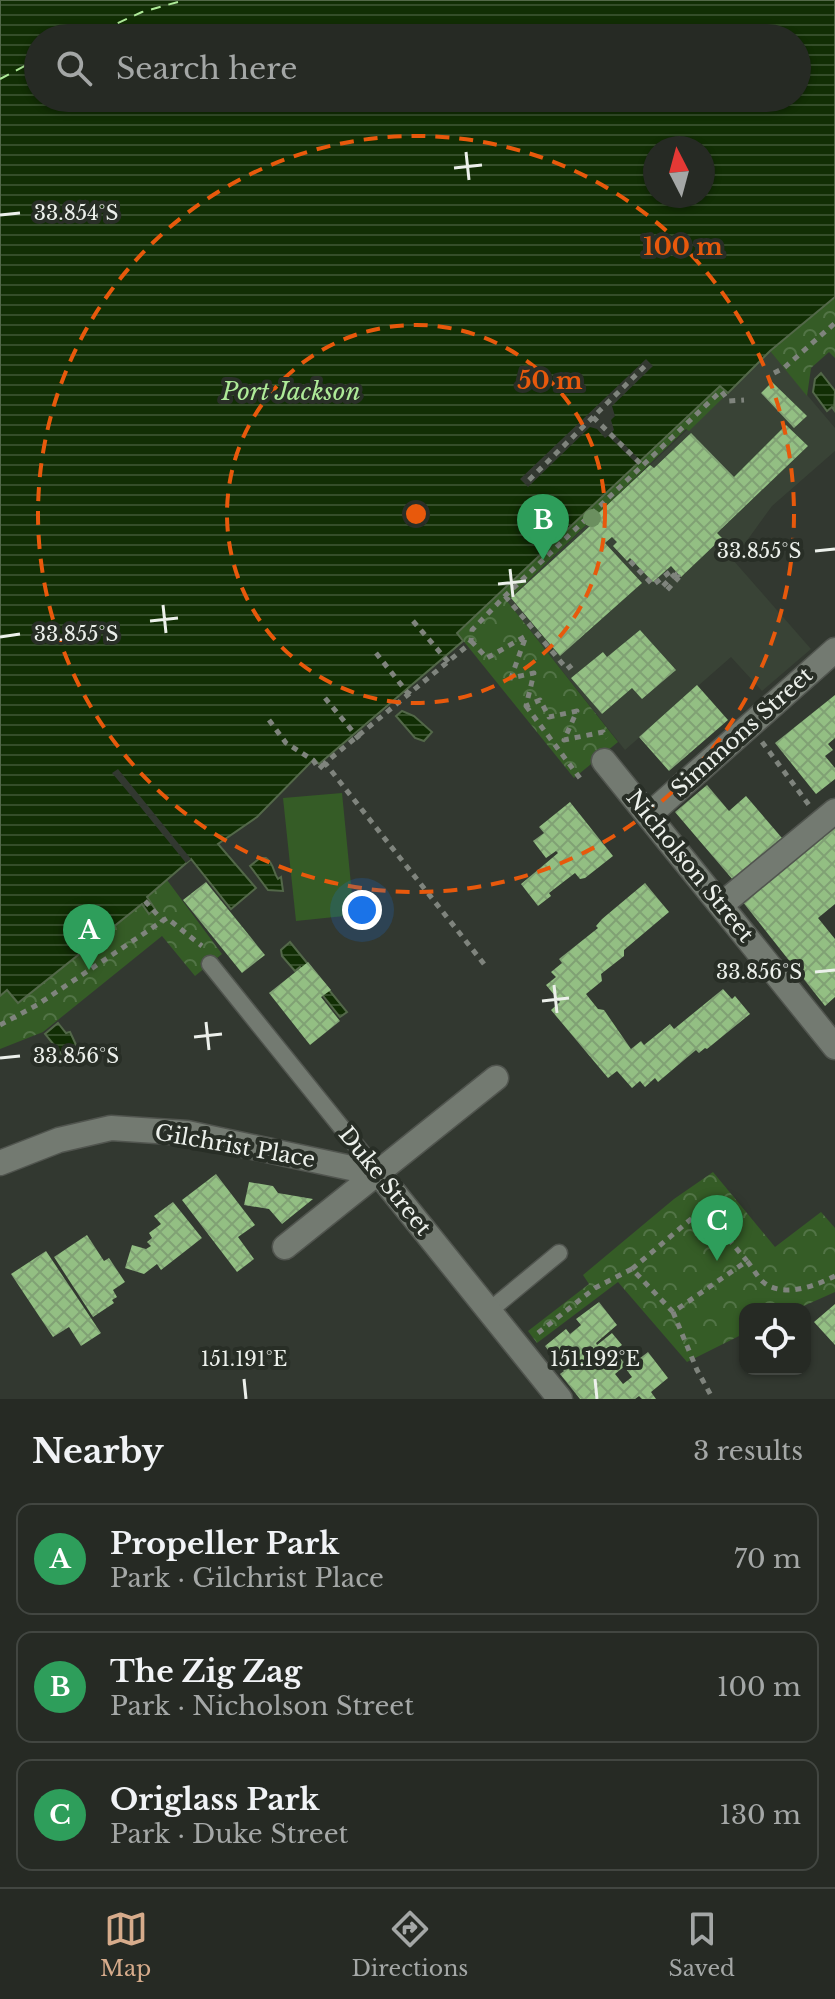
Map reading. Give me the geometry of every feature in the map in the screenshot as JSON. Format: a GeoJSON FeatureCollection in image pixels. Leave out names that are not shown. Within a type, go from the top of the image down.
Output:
{"type":"FeatureCollection","features":[{"type":"Feature","properties":{"kind":"street","name":"Simmons Street"},"geometry":{"type":"LineString","coordinates":[[649,815],[835,650]]}},
{"type":"Feature","properties":{"kind":"street","name":"Nicholson Street"},"geometry":{"type":"LineString","coordinates":[[604,761],[835,1047]]}},
{"type":"Feature","properties":{"kind":"street"},"geometry":{"type":"LineString","coordinates":[[721,905],[828,817]]}},
{"type":"Feature","properties":{"kind":"street"},"geometry":{"type":"LineString","coordinates":[[285,1247],[496,1078]]}},
{"type":"Feature","properties":{"kind":"street","name":"Gilchrist Place"},"geometry":{"type":"LineString","coordinates":[[0,1163],[59,1140],[111,1128],[187,1133],[379,1174]]}},
{"type":"Feature","properties":{"kind":"street","name":"Duke Street"},"geometry":{"type":"LineString","coordinates":[[379,1174],[560,1399]]}},
{"type":"Feature","properties":{"kind":"lane","name":"Duke Street"},"geometry":{"type":"LineString","coordinates":[[210,958],[379,1174]]}},
{"type":"Feature","properties":{"kind":"lane"},"geometry":{"type":"LineString","coordinates":[[489,1311],[559,1253]]}},
{"type":"Feature","properties":{"kind":"path"},"geometry":{"type":"LineString","coordinates":[[774,373],[835,323]]}},
{"type":"Feature","properties":{"kind":"path"},"geometry":{"type":"LineString","coordinates":[[529,480],[647,364]]}},
{"type":"Feature","properties":{"kind":"path"},"geometry":{"type":"LineString","coordinates":[[271,722],[286,743],[313,760],[319,769],[471,641],[472,630],[505,596],[721,391],[729,401],[744,400]]}},
{"type":"Feature","properties":{"kind":"path"},"geometry":{"type":"LineString","coordinates":[[593,417],[641,464]]}},
{"type":"Feature","properties":{"kind":"path"},"geometry":{"type":"LineString","coordinates":[[630,561],[653,585],[671,571],[675,574],[663,586],[667,590],[679,577],[682,580]]}},
{"type":"Feature","properties":{"kind":"path"},"geometry":{"type":"LineString","coordinates":[[505,596],[567,669],[572,665]]}},
{"type":"Feature","properties":{"kind":"path"},"geometry":{"type":"LineString","coordinates":[[413,621],[447,661]]}},
{"type":"Feature","properties":{"kind":"path"},"geometry":{"type":"LineString","coordinates":[[471,641],[487,658],[526,636],[511,678],[534,673],[526,706]]}},
{"type":"Feature","properties":{"kind":"path"},"geometry":{"type":"LineString","coordinates":[[378,655],[409,693]]}},
{"type":"Feature","properties":{"kind":"path"},"geometry":{"type":"LineString","coordinates":[[327,700],[357,737]]}},
{"type":"Feature","properties":{"kind":"path"},"geometry":{"type":"LineString","coordinates":[[526,706],[540,700],[549,717],[577,711],[564,740],[603,732]]}},
{"type":"Feature","properties":{"kind":"path"},"geometry":{"type":"LineString","coordinates":[[526,706],[582,781]]}},
{"type":"Feature","properties":{"kind":"path"},"geometry":{"type":"LineString","coordinates":[[750,725],[828,817]]}},
{"type":"Feature","properties":{"kind":"path"},"geometry":{"type":"LineString","coordinates":[[325,763],[484,964]]}},
{"type":"Feature","properties":{"kind":"path"},"geometry":{"type":"LineString","coordinates":[[145,901],[163,921]]}},
{"type":"Feature","properties":{"kind":"path"},"geometry":{"type":"LineString","coordinates":[[0,1025],[37,1005],[167,918],[210,958]]}},
{"type":"Feature","properties":{"kind":"path"},"geometry":{"type":"LineString","coordinates":[[528,1342],[595,1288],[632,1269],[703,1209],[764,1283],[795,1290],[835,1276]]}},
{"type":"Feature","properties":{"kind":"path"},"geometry":{"type":"LineString","coordinates":[[673,1312],[747,1261]]}},
{"type":"Feature","properties":{"kind":"path"},"geometry":{"type":"LineString","coordinates":[[632,1269],[673,1312],[697,1370],[713,1399]]}},
{"type":"Feature","properties":{"kind":"shaded area"},"geometry":{"type":"Polygon","coordinates":[[[770,351],[835,428],[835,451],[772,506],[733,560],[811,649],[762,691],[731,657],[625,750],[507,601],[770,351]]]}},
{"type":"Feature","properties":{"kind":"green space"},"geometry":{"type":"Polygon","coordinates":[[[835,297],[835,358],[829,352],[811,368],[807,396],[770,351],[835,297]]]}},
{"type":"Feature","properties":{"kind":"green space"},"geometry":{"type":"Polygon","coordinates":[[[721,386],[728,393],[689,431],[686,429],[507,601],[618,742],[574,778],[457,633],[721,386]]]}},
{"type":"Feature","properties":{"kind":"green space"},"geometry":{"type":"Polygon","coordinates":[[[342,793],[354,915],[296,921],[283,798],[342,793]]]}},
{"type":"Feature","properties":{"kind":"green space"},"geometry":{"type":"Polygon","coordinates":[[[167,880],[222,954],[195,976],[162,936],[43,1032],[0,1049],[0,996],[7,990],[19,1002],[142,904],[150,914],[155,909],[147,897],[167,880]]]}},
{"type":"Feature","properties":{"kind":"green space"},"geometry":{"type":"Polygon","coordinates":[[[713,1172],[775,1247],[821,1212],[835,1228],[835,1292],[810,1303],[739,1303],[739,1336],[687,1362],[618,1282],[537,1343],[528,1331],[589,1284],[583,1275],[674,1199],[713,1172]]]}},
{"type":"Feature","properties":{"kind":"water","name":"Port Jackson"},"geometry":{"type":"Polygon","coordinates":[[[0,0],[835,0],[835,297],[770,351],[728,393],[720,386],[457,633],[463,641],[319,764],[314,759],[257,817],[218,844],[256,888],[231,909],[191,859],[147,897],[155,909],[149,914],[142,904],[18,1003],[7,990],[0,996],[0,0]]]}},
{"type":"Feature","properties":{"kind":"water"},"geometry":{"type":"Polygon","coordinates":[[[821,373],[835,391],[834,410],[832,407],[827,411],[813,392],[815,379],[821,373]]]}},
{"type":"Feature","properties":{"kind":"water"},"geometry":{"type":"Polygon","coordinates":[[[402,711],[414,716],[432,732],[424,741],[415,738],[396,716],[402,711]]]}},
{"type":"Feature","properties":{"kind":"water"},"geometry":{"type":"Polygon","coordinates":[[[260,858],[269,860],[278,879],[281,877],[283,891],[268,890],[250,866],[260,858]]]}},
{"type":"Feature","properties":{"kind":"water"},"geometry":{"type":"Polygon","coordinates":[[[290,942],[347,1012],[340,1017],[300,967],[295,971],[282,956],[281,950],[290,942]]]}},
{"type":"Feature","properties":{"kind":"water"},"geometry":{"type":"Polygon","coordinates":[[[58,1023],[66,1033],[70,1032],[77,1047],[63,1056],[45,1034],[58,1023]]]}},
{"type":"Feature","properties":{"kind":"pier"},"geometry":{"type":"Polygon","coordinates":[[[646,359],[653,366],[612,406],[615,416],[611,420],[612,432],[641,461],[637,464],[608,436],[605,438],[597,429],[590,427],[528,487],[520,479],[646,359]]]}},
{"type":"Feature","properties":{"kind":"pier"},"geometry":{"type":"Polygon","coordinates":[[[118,769],[191,859],[186,863],[112,773],[118,769]]]}},
{"type":"Feature","properties":{"kind":"building"},"geometry":{"type":"Polygon","coordinates":[[[772,382],[807,416],[794,428],[761,393],[772,382]]]}},
{"type":"Feature","properties":{"kind":"building"},"geometry":{"type":"Polygon","coordinates":[[[786,425],[808,446],[717,533],[722,538],[681,577],[671,566],[653,582],[630,558],[627,561],[613,546],[617,542],[612,537],[605,543],[642,583],[560,656],[511,598],[590,526],[587,524],[650,465],[654,468],[691,433],[734,477],[786,425]]]}},
{"type":"Feature","properties":{"kind":"building"},"geometry":{"type":"Polygon","coordinates":[[[640,630],[676,670],[642,699],[632,688],[602,714],[571,678],[603,652],[607,657],[640,630]]]}},
{"type":"Feature","properties":{"kind":"building"},"geometry":{"type":"Polygon","coordinates":[[[697,685],[728,720],[669,771],[639,737],[697,685]]]}},
{"type":"Feature","properties":{"kind":"building"},"geometry":{"type":"Polygon","coordinates":[[[835,695],[835,738],[828,744],[833,750],[825,756],[835,768],[835,779],[816,794],[775,743],[835,695]]]}},
{"type":"Feature","properties":{"kind":"building"},"geometry":{"type":"Polygon","coordinates":[[[707,785],[729,811],[746,796],[782,838],[733,880],[675,812],[707,785]]]}},
{"type":"Feature","properties":{"kind":"building"},"geometry":{"type":"Polygon","coordinates":[[[570,802],[613,856],[585,878],[580,879],[575,873],[538,906],[521,884],[558,853],[556,851],[546,858],[533,841],[544,833],[539,827],[570,802]]]}},
{"type":"Feature","properties":{"kind":"building"},"geometry":{"type":"Polygon","coordinates":[[[835,824],[835,904],[818,918],[835,939],[835,997],[825,1006],[742,901],[835,824]]]}},
{"type":"Feature","properties":{"kind":"building"},"geometry":{"type":"Polygon","coordinates":[[[206,882],[265,955],[242,973],[183,900],[206,882]]]}},
{"type":"Feature","properties":{"kind":"building"},"geometry":{"type":"Polygon","coordinates":[[[645,883],[669,912],[624,950],[624,956],[601,974],[602,981],[586,994],[598,1009],[604,1010],[631,1049],[641,1041],[644,1045],[670,1024],[674,1029],[723,989],[732,999],[735,996],[750,1014],[707,1049],[699,1053],[696,1050],[658,1082],[655,1078],[645,1087],[640,1081],[632,1088],[617,1071],[608,1078],[551,1010],[560,1002],[546,985],[556,977],[551,972],[562,963],[559,959],[598,928],[596,926],[602,919],[645,883]]]}},
{"type":"Feature","properties":{"kind":"building"},"geometry":{"type":"Polygon","coordinates":[[[308,962],[331,990],[321,997],[340,1021],[310,1045],[269,993],[308,962]]]}},
{"type":"Feature","properties":{"kind":"building"},"geometry":{"type":"Polygon","coordinates":[[[216,1174],[255,1225],[238,1237],[254,1259],[237,1272],[182,1200],[216,1174]]]}},
{"type":"Feature","properties":{"kind":"building"},"geometry":{"type":"Polygon","coordinates":[[[249,1182],[273,1186],[278,1193],[313,1199],[282,1224],[269,1209],[244,1205],[249,1182]]]}},
{"type":"Feature","properties":{"kind":"building"},"geometry":{"type":"Polygon","coordinates":[[[173,1202],[202,1238],[161,1270],[157,1264],[144,1274],[125,1268],[132,1245],[146,1249],[151,1246],[147,1242],[152,1238],[149,1233],[161,1224],[154,1216],[173,1202]]]}},
{"type":"Feature","properties":{"kind":"building"},"geometry":{"type":"Polygon","coordinates":[[[87,1235],[104,1261],[109,1258],[125,1282],[113,1290],[117,1297],[112,1300],[114,1303],[93,1317],[54,1257],[87,1235]]]}},
{"type":"Feature","properties":{"kind":"building"},"geometry":{"type":"Polygon","coordinates":[[[46,1251],[101,1333],[81,1346],[69,1327],[53,1337],[11,1274],[46,1251]]]}},
{"type":"Feature","properties":{"kind":"building"},"geometry":{"type":"Polygon","coordinates":[[[599,1302],[617,1325],[597,1345],[612,1333],[622,1345],[597,1365],[599,1368],[617,1354],[626,1365],[615,1374],[623,1384],[632,1377],[626,1369],[648,1352],[668,1378],[651,1392],[656,1399],[642,1399],[639,1396],[635,1399],[580,1399],[560,1374],[564,1371],[545,1346],[566,1329],[570,1334],[581,1325],[576,1319],[599,1302]]]}},
{"type":"Feature","properties":{"kind":"building"},"geometry":{"type":"Polygon","coordinates":[[[835,1304],[835,1345],[814,1322],[835,1304]]]}},
{"type":"Feature","properties":{"kind":"ferry route"},"geometry":{"type":"LineString","coordinates":[[116,24],[142,12],[185,0]]}},
{"type":"Feature","properties":{"kind":"ferry route"},"geometry":{"type":"LineString","coordinates":[[0,79],[24,66]]}},
{"type":"Feature","properties":{"kind":"place","name":"The Zig Zag"},"geometry":{"type":"Point","coordinates":[543,560]}},
{"type":"Feature","properties":{"kind":"place","name":"Propeller Park"},"geometry":{"type":"Point","coordinates":[89,970]}},
{"type":"Feature","properties":{"kind":"place","name":"Origlass Park"},"geometry":{"type":"Point","coordinates":[717,1261]}}]}
